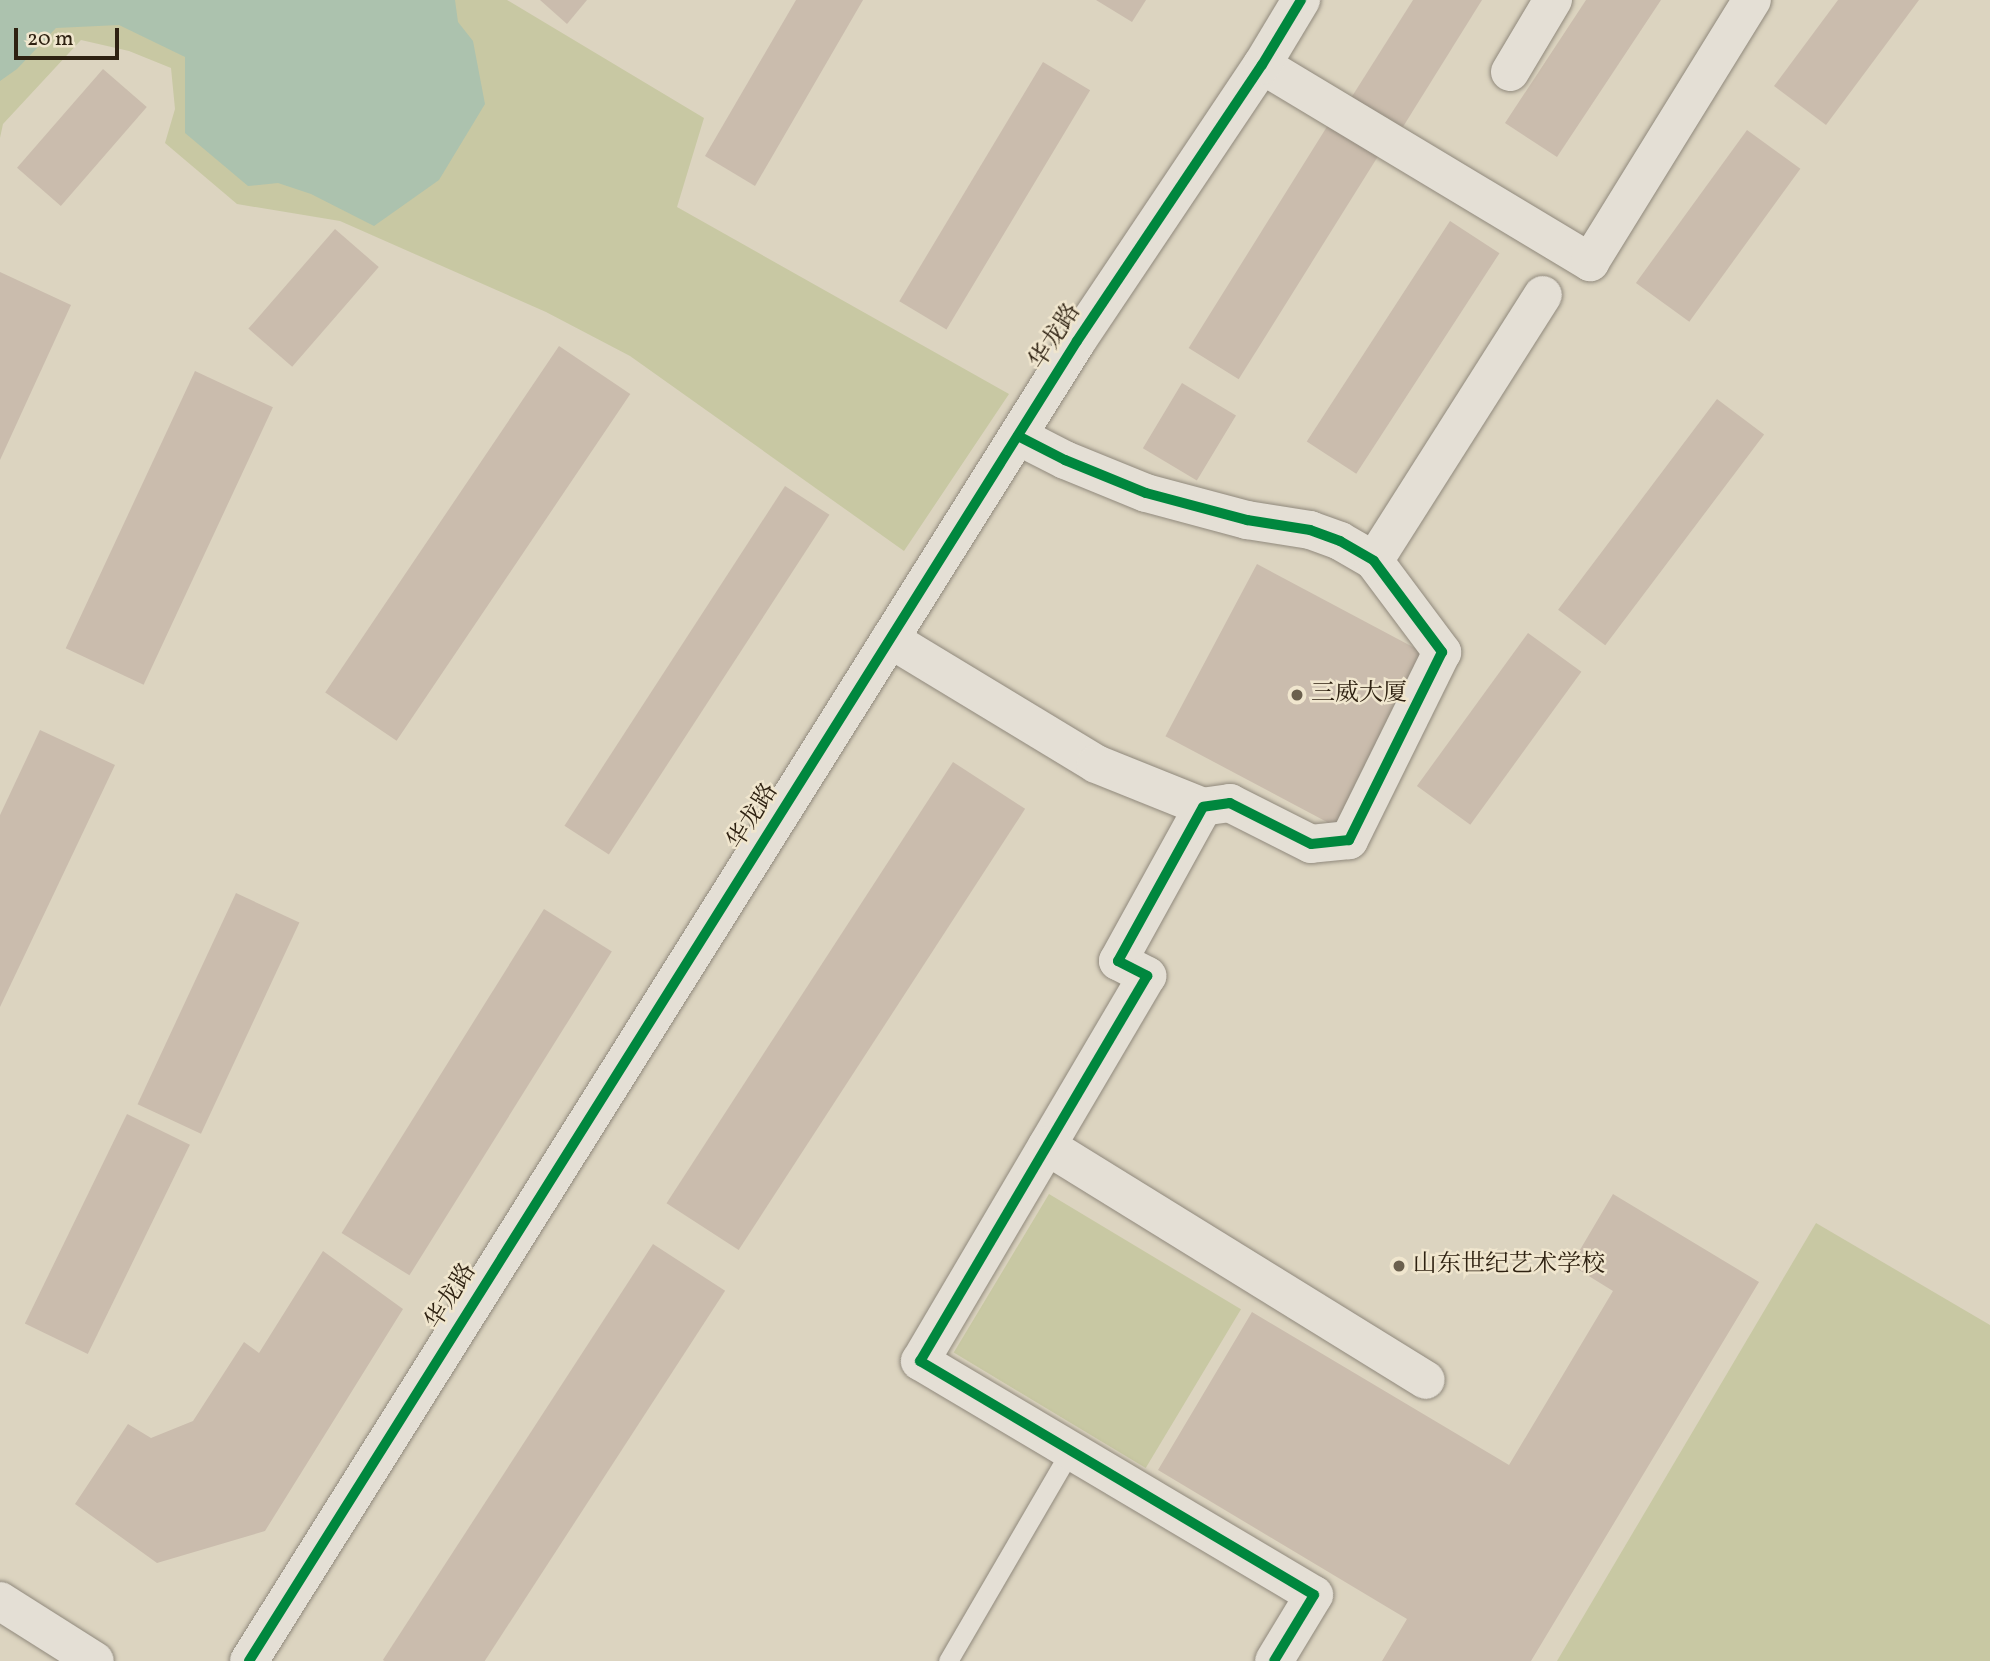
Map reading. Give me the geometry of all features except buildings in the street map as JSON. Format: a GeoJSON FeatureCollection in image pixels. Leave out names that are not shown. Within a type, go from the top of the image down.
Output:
{"type":"FeatureCollection","features":[{"type":"Feature","properties":{"kind":"street","name":"华龙路"},"geometry":{"type":"LineString","coordinates":[[249,1661],[1077,341],[1262,65],[1301,0]]}},
{"type":"Feature","properties":{"kind":"street"},"geometry":{"type":"LineString","coordinates":[[1510,72],[1553,0]]}},
{"type":"Feature","properties":{"kind":"street"},"geometry":{"type":"LineString","coordinates":[[1262,65],[1590,262],[1752,0]]}},
{"type":"Feature","properties":{"kind":"street"},"geometry":{"type":"LineString","coordinates":[[1374,561],[1543,295]]}},
{"type":"Feature","properties":{"kind":"street"},"geometry":{"type":"LineString","coordinates":[[890,639],[1096,764],[1203,807],[1230,803],[1311,844],[1349,840],[1442,652],[1374,561],[1340,541],[1310,530],[1247,520],[1146,493],[1065,460],[1018,436]]}},
{"type":"Feature","properties":{"kind":"street"},"geometry":{"type":"LineString","coordinates":[[1203,807],[1118,961],[1147,976],[920,1361],[1314,1595],[1274,1661]]}},
{"type":"Feature","properties":{"kind":"street"},"geometry":{"type":"LineString","coordinates":[[1047,1146],[1426,1380]]}},
{"type":"Feature","properties":{"kind":"street"},"geometry":{"type":"LineString","coordinates":[[0,1601],[94,1661]]}},
{"type":"Feature","properties":{"kind":"lane"},"geometry":{"type":"LineString","coordinates":[[948,1661],[1071,1450]]}},
{"type":"Feature","properties":{"kind":"shaded area"},"geometry":{"type":"Polygon","coordinates":[[[0,0],[507,0],[704,118],[677,207],[1009,394],[904,551],[630,356],[546,312],[340,221],[237,204],[165,143],[175,109],[171,68],[129,51],[81,40],[3,124],[0,138],[0,0]]]}},
{"type":"Feature","properties":{"kind":"shaded area"},"geometry":{"type":"Polygon","coordinates":[[[0,0],[455,0],[458,22],[473,41],[485,104],[439,180],[374,226],[311,194],[278,183],[248,186],[185,133],[185,57],[119,25],[56,28],[17,69],[0,81],[0,0]]]}},
{"type":"Feature","properties":{"kind":"shaded area"},"geometry":{"type":"Polygon","coordinates":[[[1049,1194],[1241,1309],[1146,1468],[954,1353],[1049,1194]]]}},
{"type":"Feature","properties":{"kind":"shaded area"},"geometry":{"type":"Polygon","coordinates":[[[1816,1223],[1990,1325],[1990,1661],[1557,1661],[1816,1223]]]}},
{"type":"Feature","properties":{"kind":"cycle path"},"geometry":{"type":"LineString","coordinates":[[249,1661],[1077,341],[1262,65],[1301,0]]}},
{"type":"Feature","properties":{"kind":"cycle path"},"geometry":{"type":"LineString","coordinates":[[1018,436],[1065,460],[1146,493],[1247,520],[1310,530],[1340,541],[1374,561],[1442,652],[1349,840],[1311,844],[1230,803],[1203,807],[1118,961],[1147,976],[920,1361],[1314,1595],[1274,1661]]}},
{"type":"Feature","properties":{"kind":"place","name":"三威大厦"},"geometry":{"type":"Point","coordinates":[1297,695]}},
{"type":"Feature","properties":{"kind":"place","name":"山东世纪艺术学校"},"geometry":{"type":"Point","coordinates":[1399,1266]}}]}
